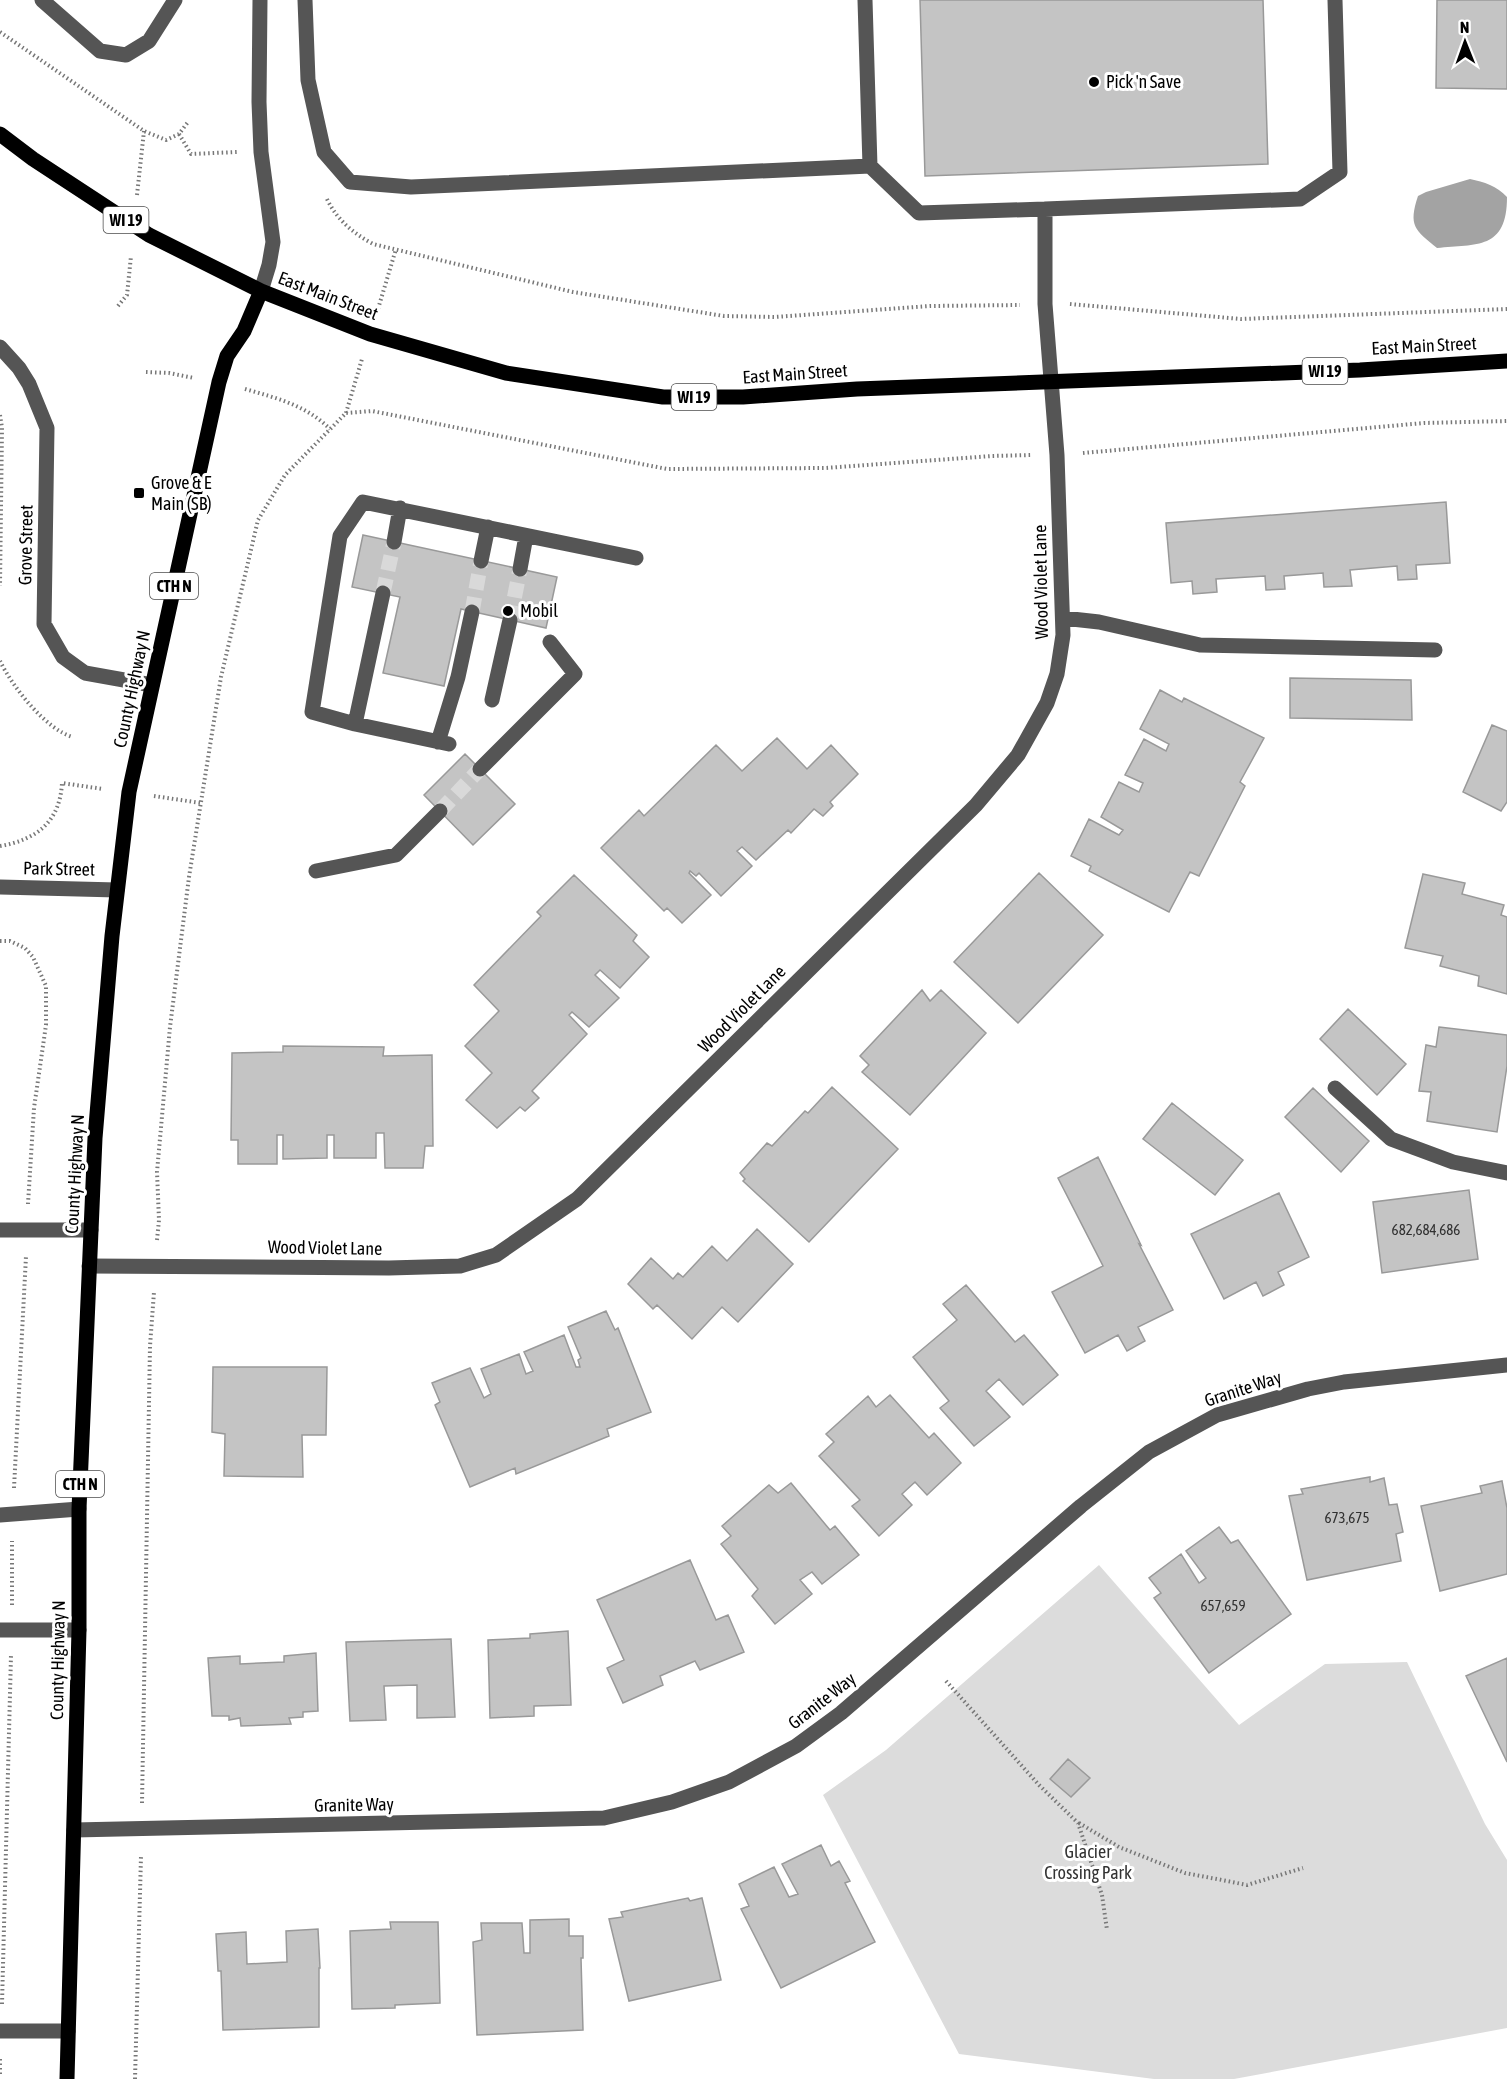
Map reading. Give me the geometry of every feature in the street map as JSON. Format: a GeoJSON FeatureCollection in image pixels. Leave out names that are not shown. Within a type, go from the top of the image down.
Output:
{"type":"FeatureCollection","features":[{"type":"Feature","properties":{"kind":"main road","name":"East Main Street"},"geometry":{"type":"LineString","coordinates":[[0,134],[33,159],[150,235],[261,291],[370,334],[506,373],[663,397],[743,398],[857,389],[1360,370],[1507,361]]}},
{"type":"Feature","properties":{"kind":"main road","name":"County Highway N"},"geometry":{"type":"LineString","coordinates":[[67,2079],[79,1630],[79,1509],[89,1266],[95,1138],[117,890],[129,792],[219,382],[227,356],[244,331],[261,291]]}},
{"type":"Feature","properties":{"kind":"street"},"geometry":{"type":"LineString","coordinates":[[42,0],[100,51],[126,55],[149,41],[175,0]]}},
{"type":"Feature","properties":{"kind":"street"},"geometry":{"type":"LineString","coordinates":[[260,0],[261,152],[273,242],[261,291]]}},
{"type":"Feature","properties":{"kind":"street"},"geometry":{"type":"LineString","coordinates":[[305,0],[308,80],[324,152],[350,182],[411,187],[870,166]]}},
{"type":"Feature","properties":{"kind":"street"},"geometry":{"type":"LineString","coordinates":[[865,0],[870,166],[919,213],[1300,199],[1340,172],[1335,0]]}},
{"type":"Feature","properties":{"kind":"street","name":"Wood Violet Lane"},"geometry":{"type":"LineString","coordinates":[[89,1266],[388,1268],[460,1266],[496,1255],[577,1199],[976,805],[1018,755],[1047,703],[1057,674],[1063,635],[1057,455],[1045,304],[1045,209]]}},
{"type":"Feature","properties":{"kind":"street","name":"Grove Street"},"geometry":{"type":"LineString","coordinates":[[0,347],[19,368],[29,384],[47,428],[44,624],[63,657],[85,673],[152,685]]}},
{"type":"Feature","properties":{"kind":"street"},"geometry":{"type":"LineString","coordinates":[[472,612],[443,743],[312,712],[340,536],[363,502],[636,558]]}},
{"type":"Feature","properties":{"kind":"street"},"geometry":{"type":"LineString","coordinates":[[394,542],[400,508]]}},
{"type":"Feature","properties":{"kind":"street"},"geometry":{"type":"LineString","coordinates":[[481,561],[488,527]]}},
{"type":"Feature","properties":{"kind":"street"},"geometry":{"type":"LineString","coordinates":[[520,569],[526,536]]}},
{"type":"Feature","properties":{"kind":"street"},"geometry":{"type":"LineString","coordinates":[[355,724],[383,593]]}},
{"type":"Feature","properties":{"kind":"street"},"geometry":{"type":"LineString","coordinates":[[1063,618],[1100,622],[1200,645],[1435,650]]}},
{"type":"Feature","properties":{"kind":"street"},"geometry":{"type":"LineString","coordinates":[[492,700],[510,620]]}},
{"type":"Feature","properties":{"kind":"street"},"geometry":{"type":"LineString","coordinates":[[480,769],[575,674],[550,642]]}},
{"type":"Feature","properties":{"kind":"street"},"geometry":{"type":"LineString","coordinates":[[316,871],[396,855],[440,811]]}},
{"type":"Feature","properties":{"kind":"street","name":"Park Street"},"geometry":{"type":"LineString","coordinates":[[0,887],[117,890]]}},
{"type":"Feature","properties":{"kind":"street"},"geometry":{"type":"LineString","coordinates":[[1335,1088],[1391,1139],[1453,1162],[1507,1173]]}},
{"type":"Feature","properties":{"kind":"street"},"geometry":{"type":"LineString","coordinates":[[0,1230],[91,1230]]}},
{"type":"Feature","properties":{"kind":"street","name":"Granite Way"},"geometry":{"type":"LineString","coordinates":[[74,1830],[604,1818],[672,1802],[729,1782],[796,1746],[832,1720],[934,1635],[1089,1499],[1149,1452],[1217,1415],[1308,1389],[1344,1382],[1507,1365]]}},
{"type":"Feature","properties":{"kind":"street"},"geometry":{"type":"LineString","coordinates":[[0,1515],[79,1509]]}},
{"type":"Feature","properties":{"kind":"street"},"geometry":{"type":"LineString","coordinates":[[0,1630],[79,1630]]}},
{"type":"Feature","properties":{"kind":"street"},"geometry":{"type":"LineString","coordinates":[[0,2031],[68,2031]]}},
{"type":"Feature","properties":{"kind":"path"},"geometry":{"type":"LineString","coordinates":[[0,33],[144,130],[166,140],[179,134],[188,122]]}},
{"type":"Feature","properties":{"kind":"path"},"geometry":{"type":"LineString","coordinates":[[179,134],[191,154],[261,152]]}},
{"type":"Feature","properties":{"kind":"path"},"geometry":{"type":"LineString","coordinates":[[326,196],[334,214],[356,234],[373,244],[573,292],[724,316],[775,317],[930,306],[1045,304],[1081,304],[1242,320],[1507,309]]}},
{"type":"Feature","properties":{"kind":"path"},"geometry":{"type":"LineString","coordinates":[[157,1230],[157,1172],[170,1027],[189,877],[221,677],[258,520],[285,476],[346,413],[372,411],[666,469],[825,468],[992,456],[1057,455],[1424,423],[1507,421]]}},
{"type":"Feature","properties":{"kind":"path"},"geometry":{"type":"LineString","coordinates":[[0,415],[2,428],[0,586]]}},
{"type":"Feature","properties":{"kind":"path"},"geometry":{"type":"LineString","coordinates":[[0,662],[7,675],[43,718],[56,730],[73,737]]}},
{"type":"Feature","properties":{"kind":"path"},"geometry":{"type":"LineString","coordinates":[[0,846],[20,843],[35,836],[54,812],[62,783]]}},
{"type":"Feature","properties":{"kind":"path"},"geometry":{"type":"LineString","coordinates":[[142,1796],[150,1346],[153,1301]]}},
{"type":"Feature","properties":{"kind":"path"},"geometry":{"type":"LineString","coordinates":[[946,1681],[1039,1785],[1078,1823],[1119,1847],[1185,1873],[1247,1885],[1303,1868]]}},
{"type":"Feature","properties":{"kind":"path"},"geometry":{"type":"LineString","coordinates":[[1078,1823],[1102,1895],[1107,1930]]}},
{"type":"Feature","properties":{"kind":"path"},"geometry":{"type":"LineString","coordinates":[[135,2079],[141,1867]]}},
{"type":"Feature","properties":{"kind":"green space","name":"Glacier Crossing Park"},"geometry":{"type":"Polygon","coordinates":[[[1099,1565],[1239,1725],[1325,1664],[1407,1662],[1485,1824],[1507,1860],[1507,2028],[1234,2079],[1154,2079],[959,2054],[823,1795],[886,1750],[1099,1565]]]}},
{"type":"Feature","properties":{"kind":"shaded area"},"geometry":{"type":"Polygon","coordinates":[[[1470,179],[1490,185],[1507,197],[1506,214],[1502,227],[1487,241],[1465,246],[1437,248],[1416,227],[1414,214],[1418,196],[1470,179]]]}},
{"type":"Feature","properties":{"kind":"building","name":"Pick 'n Save"},"geometry":{"type":"Polygon","coordinates":[[[920,0],[1263,0],[1268,164],[925,176],[920,0]]]}},
{"type":"Feature","properties":{"kind":"building"},"geometry":{"type":"Polygon","coordinates":[[[1437,0],[1507,0],[1507,89],[1436,88],[1437,0]]]}},
{"type":"Feature","properties":{"kind":"building"},"geometry":{"type":"Polygon","coordinates":[[[1446,502],[1450,563],[1416,565],[1417,579],[1398,580],[1397,566],[1350,570],[1352,586],[1324,587],[1323,573],[1284,576],[1285,589],[1266,590],[1265,576],[1216,579],[1217,592],[1193,594],[1192,581],[1171,583],[1166,523],[1446,502]]]}},
{"type":"Feature","properties":{"kind":"building","name":"Mobil"},"geometry":{"type":"Polygon","coordinates":[[[363,535],[557,577],[546,628],[461,609],[444,686],[383,673],[400,597],[352,587],[363,535]]]}},
{"type":"Feature","properties":{"kind":"building"},"geometry":{"type":"Polygon","coordinates":[[[1290,678],[1411,680],[1412,720],[1290,718],[1290,678]]]}},
{"type":"Feature","properties":{"kind":"building"},"geometry":{"type":"Polygon","coordinates":[[[1160,690],[1182,702],[1184,698],[1264,738],[1240,782],[1245,786],[1199,876],[1190,872],[1169,912],[1089,871],[1091,866],[1071,856],[1089,819],[1119,835],[1123,830],[1101,817],[1119,782],[1139,792],[1143,783],[1125,775],[1144,739],[1166,751],[1169,744],[1140,729],[1160,690]]]}},
{"type":"Feature","properties":{"kind":"building"},"geometry":{"type":"Polygon","coordinates":[[[1492,725],[1507,731],[1507,802],[1501,811],[1463,792],[1492,725]]]}},
{"type":"Feature","properties":{"kind":"building"},"geometry":{"type":"Polygon","coordinates":[[[777,738],[807,769],[831,745],[858,774],[830,802],[833,806],[823,816],[814,809],[791,833],[788,830],[756,860],[742,847],[737,851],[752,866],[721,896],[699,873],[696,876],[690,871],[689,873],[711,895],[682,923],[667,908],[664,911],[601,848],[639,810],[644,816],[716,745],[742,771],[777,738]]]}},
{"type":"Feature","properties":{"kind":"building"},"geometry":{"type":"Polygon","coordinates":[[[465,754],[515,804],[473,845],[424,795],[465,754]]]}},
{"type":"Feature","properties":{"kind":"building"},"geometry":{"type":"Polygon","coordinates":[[[1039,873],[1103,935],[1018,1023],[954,962],[1039,873]]]}},
{"type":"Feature","properties":{"kind":"building"},"geometry":{"type":"Polygon","coordinates":[[[1423,874],[1465,883],[1462,894],[1504,905],[1501,915],[1507,917],[1507,994],[1478,986],[1479,976],[1440,966],[1443,956],[1405,948],[1423,874]]]}},
{"type":"Feature","properties":{"kind":"building"},"geometry":{"type":"Polygon","coordinates":[[[574,875],[637,935],[633,941],[649,957],[620,988],[600,970],[595,975],[619,998],[589,1027],[572,1012],[569,1015],[587,1034],[532,1091],[539,1098],[525,1111],[520,1107],[497,1128],[466,1100],[492,1073],[465,1046],[499,1011],[474,985],[541,916],[537,912],[574,875]]]}},
{"type":"Feature","properties":{"kind":"building"},"geometry":{"type":"Polygon","coordinates":[[[922,990],[930,1001],[941,990],[986,1033],[910,1115],[862,1072],[869,1065],[860,1056],[922,990]]]}},
{"type":"Feature","properties":{"kind":"building"},"geometry":{"type":"Polygon","coordinates":[[[1348,1009],[1406,1064],[1377,1095],[1320,1039],[1348,1009]]]}},
{"type":"Feature","properties":{"kind":"building"},"geometry":{"type":"Polygon","coordinates":[[[1439,1027],[1507,1035],[1507,1066],[1497,1132],[1427,1121],[1431,1092],[1419,1091],[1426,1045],[1436,1047],[1439,1027]]]}},
{"type":"Feature","properties":{"kind":"building"},"geometry":{"type":"Polygon","coordinates":[[[283,1046],[384,1047],[383,1056],[432,1055],[433,1146],[425,1146],[423,1168],[385,1168],[384,1133],[376,1133],[376,1158],[334,1158],[334,1135],[327,1135],[327,1158],[283,1159],[283,1135],[277,1135],[277,1164],[238,1164],[238,1140],[231,1140],[232,1053],[283,1052],[283,1046]]]}},
{"type":"Feature","properties":{"kind":"building"},"geometry":{"type":"Polygon","coordinates":[[[832,1087],[898,1149],[809,1242],[743,1181],[745,1179],[740,1173],[767,1143],[772,1146],[805,1111],[808,1113],[832,1087]]]}},
{"type":"Feature","properties":{"kind":"building"},"geometry":{"type":"Polygon","coordinates":[[[1313,1088],[1369,1141],[1341,1172],[1285,1117],[1313,1088]]]}},
{"type":"Feature","properties":{"kind":"building"},"geometry":{"type":"Polygon","coordinates":[[[1172,1103],[1243,1160],[1215,1195],[1143,1139],[1172,1103]]]}},
{"type":"Feature","properties":{"kind":"building"},"geometry":{"type":"Polygon","coordinates":[[[1098,1157],[1173,1310],[1138,1327],[1145,1341],[1127,1351],[1118,1335],[1085,1353],[1052,1292],[1103,1266],[1058,1178],[1098,1157]]]}},
{"type":"Feature","properties":{"kind":"building"},"geometry":{"type":"Polygon","coordinates":[[[1469,1190],[1478,1259],[1382,1273],[1373,1202],[1469,1190]]]}},
{"type":"Feature","properties":{"kind":"building"},"geometry":{"type":"Polygon","coordinates":[[[1279,1193],[1309,1257],[1278,1272],[1284,1285],[1263,1296],[1256,1282],[1224,1299],[1191,1234],[1279,1193]]]}},
{"type":"Feature","properties":{"kind":"building"},"geometry":{"type":"Polygon","coordinates":[[[757,1229],[793,1264],[738,1322],[722,1307],[692,1339],[657,1305],[653,1309],[628,1284],[651,1258],[673,1279],[678,1273],[683,1277],[712,1246],[727,1261],[757,1229]]]}},
{"type":"Feature","properties":{"kind":"building"},"geometry":{"type":"Polygon","coordinates":[[[966,1285],[1015,1342],[1024,1335],[1058,1375],[1023,1405],[999,1379],[986,1391],[1010,1417],[974,1446],[940,1408],[949,1401],[913,1357],[957,1320],[943,1304],[966,1285]]]}},
{"type":"Feature","properties":{"kind":"building"},"geometry":{"type":"Polygon","coordinates":[[[606,1311],[615,1330],[618,1328],[651,1412],[607,1429],[609,1436],[516,1474],[515,1468],[470,1487],[435,1405],[440,1402],[432,1383],[470,1368],[484,1398],[491,1394],[481,1369],[519,1354],[526,1374],[533,1371],[524,1352],[564,1335],[576,1367],[580,1367],[578,1360],[581,1358],[568,1327],[606,1311]]]}},
{"type":"Feature","properties":{"kind":"building"},"geometry":{"type":"Polygon","coordinates":[[[213,1367],[327,1367],[326,1435],[302,1435],[303,1477],[224,1476],[225,1434],[212,1432],[213,1367]]]}},
{"type":"Feature","properties":{"kind":"building"},"geometry":{"type":"Polygon","coordinates":[[[890,1395],[929,1438],[934,1433],[961,1463],[927,1495],[915,1482],[902,1494],[912,1505],[879,1536],[852,1506],[860,1500],[819,1456],[834,1442],[826,1434],[868,1396],[876,1407],[890,1395]]]}},
{"type":"Feature","properties":{"kind":"building"},"geometry":{"type":"Polygon","coordinates":[[[1370,1477],[1370,1482],[1384,1478],[1389,1505],[1397,1504],[1403,1532],[1396,1534],[1401,1561],[1307,1580],[1289,1496],[1303,1494],[1301,1489],[1370,1477]]]}},
{"type":"Feature","properties":{"kind":"building"},"geometry":{"type":"Polygon","coordinates":[[[1502,1481],[1507,1508],[1507,1574],[1440,1591],[1421,1506],[1482,1493],[1480,1486],[1502,1481]]]}},
{"type":"Feature","properties":{"kind":"building"},"geometry":{"type":"Polygon","coordinates":[[[791,1483],[830,1530],[835,1526],[859,1555],[822,1584],[812,1572],[800,1580],[812,1594],[775,1624],[752,1596],[758,1589],[721,1544],[731,1536],[722,1526],[769,1485],[778,1493],[791,1483]]]}},
{"type":"Feature","properties":{"kind":"building"},"geometry":{"type":"Polygon","coordinates":[[[1219,1527],[1231,1543],[1238,1540],[1291,1614],[1209,1673],[1154,1598],[1161,1593],[1149,1578],[1181,1554],[1199,1583],[1206,1578],[1186,1551],[1219,1527]]]}},
{"type":"Feature","properties":{"kind":"building"},"geometry":{"type":"Polygon","coordinates":[[[690,1560],[716,1620],[728,1615],[744,1652],[700,1670],[695,1661],[660,1676],[663,1685],[623,1703],[607,1668],[624,1660],[597,1600],[690,1560]]]}},
{"type":"Feature","properties":{"kind":"building"},"geometry":{"type":"Polygon","coordinates":[[[568,1631],[571,1705],[534,1706],[534,1716],[490,1718],[488,1640],[530,1638],[530,1634],[568,1631]]]}},
{"type":"Feature","properties":{"kind":"building"},"geometry":{"type":"Polygon","coordinates":[[[451,1639],[455,1717],[417,1718],[417,1685],[384,1686],[386,1720],[350,1721],[346,1642],[451,1639]]]}},
{"type":"Feature","properties":{"kind":"building"},"geometry":{"type":"Polygon","coordinates":[[[316,1653],[318,1711],[303,1712],[303,1717],[289,1718],[291,1724],[241,1726],[240,1718],[229,1720],[229,1716],[212,1716],[208,1658],[240,1656],[240,1664],[284,1662],[284,1656],[316,1653]]]}},
{"type":"Feature","properties":{"kind":"building"},"geometry":{"type":"Polygon","coordinates":[[[1507,1658],[1507,1762],[1466,1676],[1507,1658]]]}},
{"type":"Feature","properties":{"kind":"building"},"geometry":{"type":"Polygon","coordinates":[[[1068,1759],[1090,1778],[1071,1797],[1050,1779],[1068,1759]]]}},
{"type":"Feature","properties":{"kind":"building"},"geometry":{"type":"Polygon","coordinates":[[[821,1845],[831,1866],[839,1861],[850,1881],[845,1883],[875,1942],[781,1988],[741,1909],[749,1906],[739,1884],[774,1867],[789,1897],[798,1894],[782,1864],[821,1845]]]}},
{"type":"Feature","properties":{"kind":"building"},"geometry":{"type":"Polygon","coordinates":[[[688,1898],[690,1901],[702,1898],[721,1980],[629,2001],[609,1919],[623,1917],[621,1912],[688,1898]]]}},
{"type":"Feature","properties":{"kind":"building"},"geometry":{"type":"Polygon","coordinates":[[[569,1919],[569,1936],[583,1936],[583,1958],[581,1958],[583,2030],[477,2035],[473,1942],[482,1940],[481,1923],[522,1923],[524,1953],[530,1953],[530,1920],[569,1919]]]}},
{"type":"Feature","properties":{"kind":"building"},"geometry":{"type":"Polygon","coordinates":[[[390,1922],[438,1922],[440,2003],[395,2005],[395,2008],[352,2009],[350,1931],[391,1929],[390,1922]]]}},
{"type":"Feature","properties":{"kind":"building"},"geometry":{"type":"Polygon","coordinates":[[[318,1929],[319,2027],[223,2030],[221,1971],[218,1971],[216,1934],[246,1932],[247,1964],[287,1962],[286,1931],[318,1929]]]}},
{"type":"Feature","properties":{"kind":"tunnel"},"geometry":{"type":"LineString","coordinates":[[383,593],[394,542]]}},
{"type":"Feature","properties":{"kind":"tunnel"},"geometry":{"type":"LineString","coordinates":[[472,612],[481,561]]}},
{"type":"Feature","properties":{"kind":"tunnel"},"geometry":{"type":"LineString","coordinates":[[510,620],[520,569]]}},
{"type":"Feature","properties":{"kind":"tunnel"},"geometry":{"type":"LineString","coordinates":[[440,811],[480,769]]}},
{"type":"Feature","properties":{"kind":"place","name":"Pick 'n Save"},"geometry":{"type":"Point","coordinates":[1094,82]}},
{"type":"Feature","properties":{"kind":"place","name":"Grove & E Main (SB)"},"geometry":{"type":"Point","coordinates":[139,493]}},
{"type":"Feature","properties":{"kind":"place","name":"Mobil"},"geometry":{"type":"Point","coordinates":[508,611]}}]}
